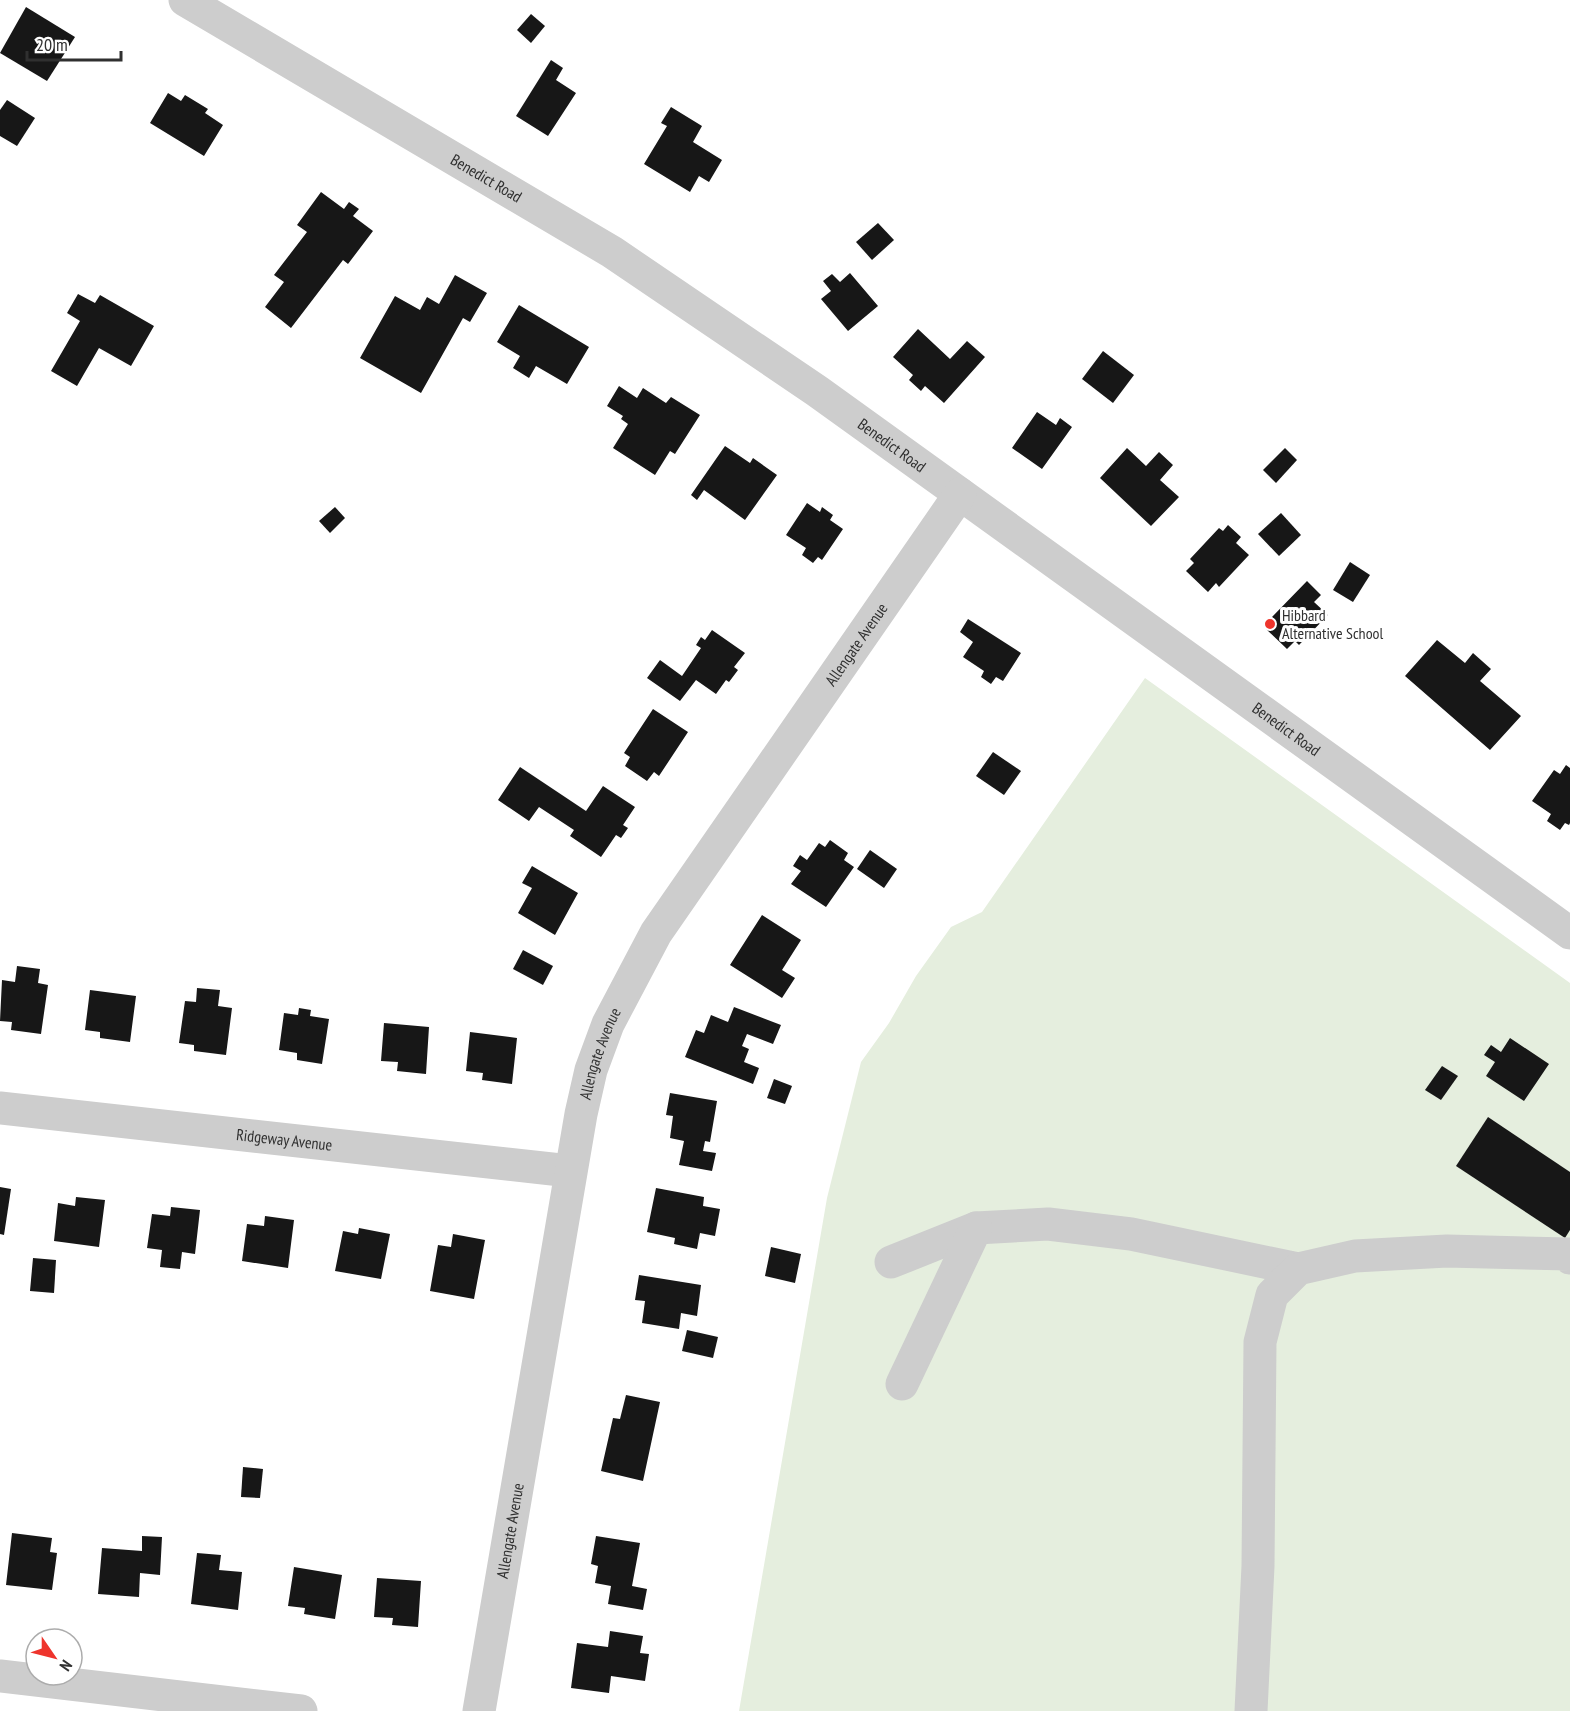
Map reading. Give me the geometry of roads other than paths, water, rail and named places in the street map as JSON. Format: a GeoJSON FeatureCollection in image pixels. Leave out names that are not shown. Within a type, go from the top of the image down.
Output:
{"type":"FeatureCollection","features":[{"type":"Feature","properties":{"kind":"street","name":"Benedict Road"},"geometry":{"type":"LineString","coordinates":[[185,0],[612,252],[817,391],[1570,933]]}},
{"type":"Feature","properties":{"kind":"street","name":"Allengate Avenue"},"geometry":{"type":"LineString","coordinates":[[479,1711],[570,1171],[591,1070],[608,1024],[630,976],[684,888],[960,494]]}},
{"type":"Feature","properties":{"kind":"street","name":"Ridgeway Avenue"},"geometry":{"type":"LineString","coordinates":[[0,1108],[570,1171]]}},
{"type":"Feature","properties":{"kind":"street"},"geometry":{"type":"LineString","coordinates":[[891,1262],[976,1228],[1048,1224],[1131,1234],[1298,1269],[1354,1256],[1435,1252],[1569,1254],[1570,1258]]}},
{"type":"Feature","properties":{"kind":"street"},"geometry":{"type":"LineString","coordinates":[[902,1384],[976,1228]]}},
{"type":"Feature","properties":{"kind":"street"},"geometry":{"type":"LineString","coordinates":[[1251,1711],[1258,1566],[1260,1342],[1272,1295],[1298,1269]]}},
{"type":"Feature","properties":{"kind":"street"},"geometry":{"type":"LineString","coordinates":[[0,1676],[301,1711]]}},
{"type":"Feature","properties":{"kind":"place","name":"Hibbard Alternative School"},"geometry":{"type":"Point","coordinates":[1270,624]}}]}
